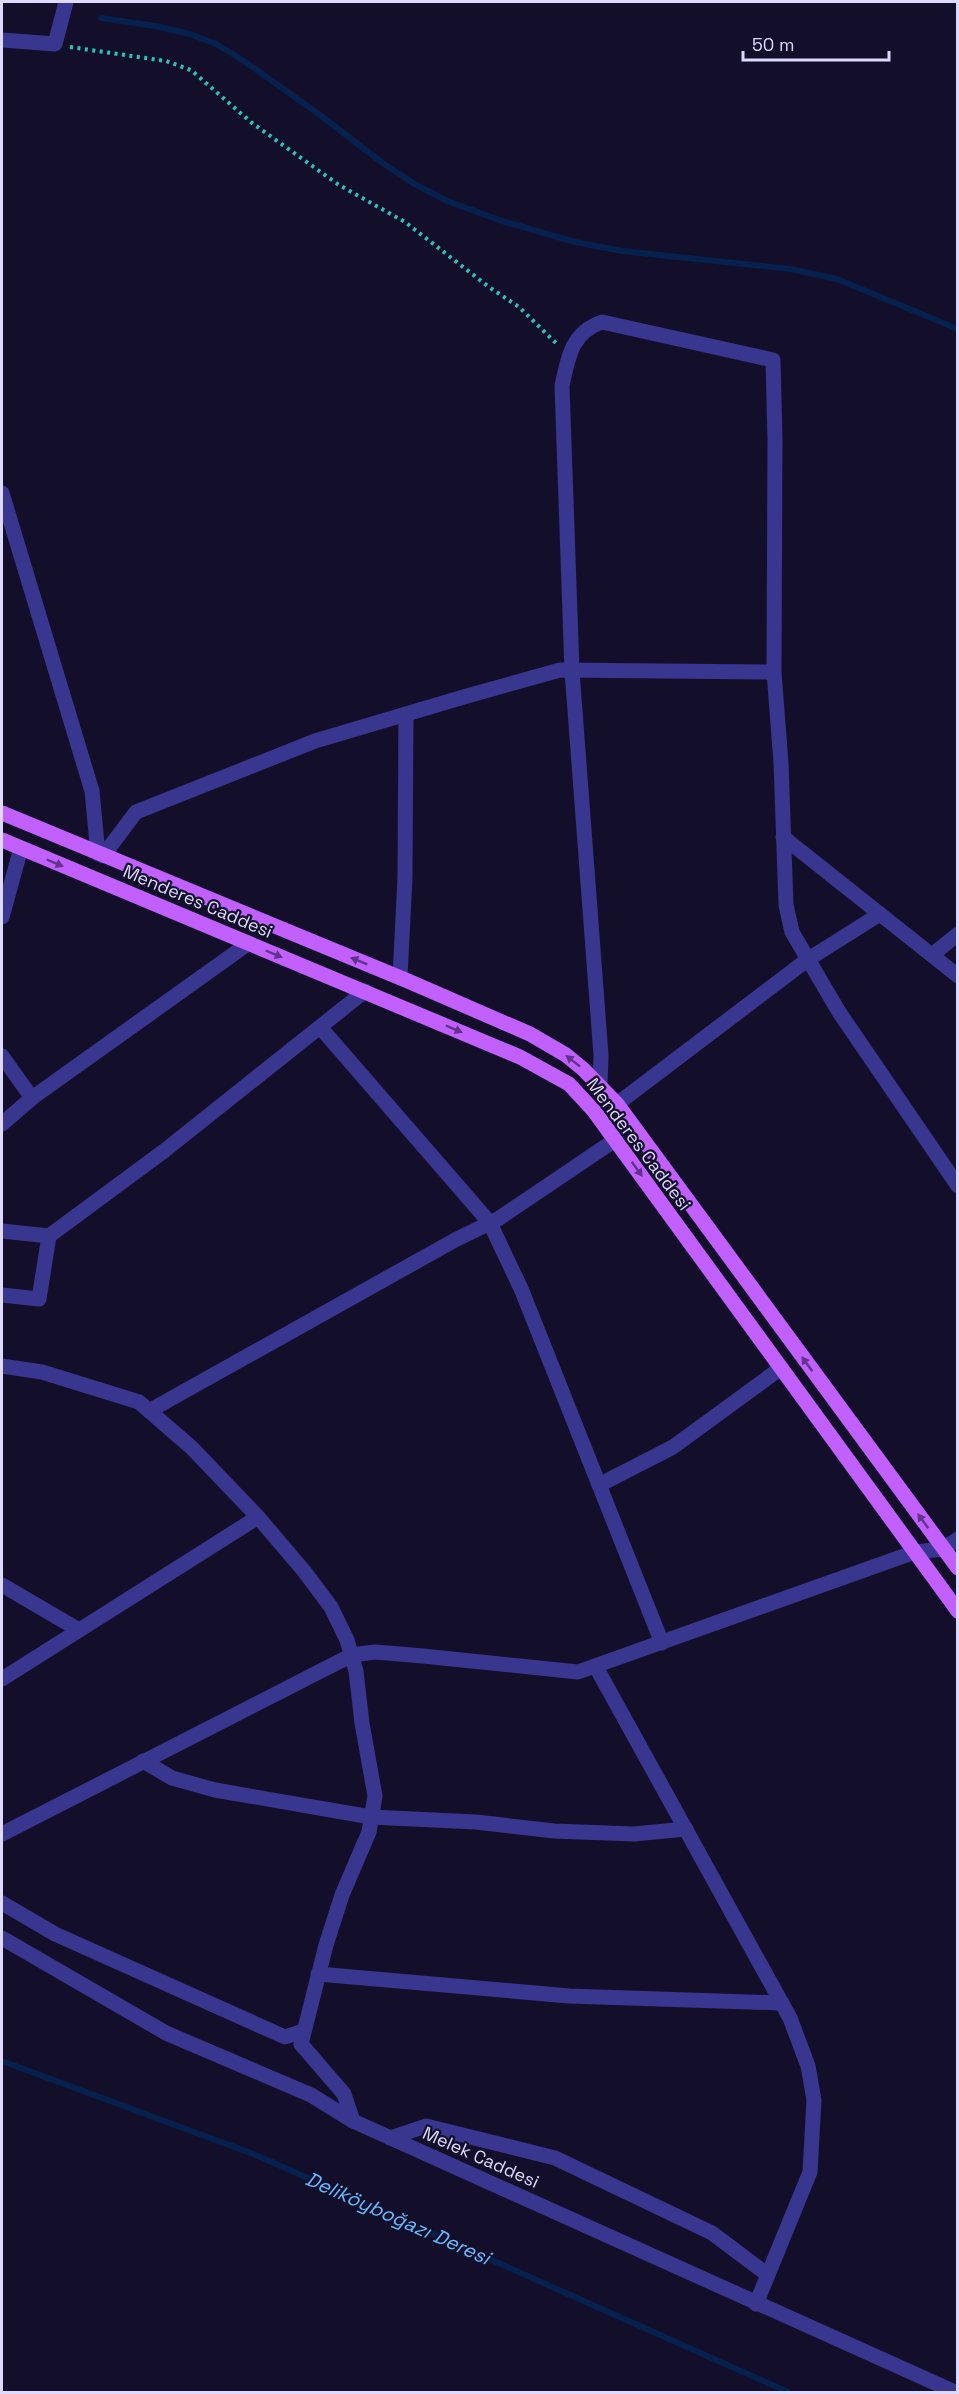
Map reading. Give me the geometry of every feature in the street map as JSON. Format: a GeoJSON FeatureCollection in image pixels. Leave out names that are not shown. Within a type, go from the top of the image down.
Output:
{"type":"FeatureCollection","features":[{"type":"Feature","properties":{"kind":"main road","name":"Menderes Caddesi"},"geometry":{"type":"LineString","coordinates":[[2,813],[400,977],[530,1034],[566,1055],[617,1104],[957,1568]]}},
{"type":"Feature","properties":{"kind":"main road","name":"Menderes Caddesi"},"geometry":{"type":"LineString","coordinates":[[2,840],[520,1057],[569,1084],[583,1097],[615,1140],[957,1611]]}},
{"type":"Feature","properties":{"kind":"street"},"geometry":{"type":"LineString","coordinates":[[2,40],[55,44],[66,2]]}},
{"type":"Feature","properties":{"kind":"street"},"geometry":{"type":"LineString","coordinates":[[600,1086],[600,1043],[572,670],[562,386],[568,354],[586,327],[602,322],[773,360],[774,672],[781,763],[786,904],[792,932],[839,1012],[957,1186]]}},
{"type":"Feature","properties":{"kind":"street"},"geometry":{"type":"LineString","coordinates":[[2,493],[92,791],[101,855]]}},
{"type":"Feature","properties":{"kind":"street"},"geometry":{"type":"LineString","coordinates":[[101,855],[136,812],[315,741],[560,670],[774,672]]}},
{"type":"Feature","properties":{"kind":"street"},"geometry":{"type":"LineString","coordinates":[[400,977],[405,877],[406,714]]}},
{"type":"Feature","properties":{"kind":"street"},"geometry":{"type":"LineString","coordinates":[[783,837],[957,976]]}},
{"type":"Feature","properties":{"kind":"street"},"geometry":{"type":"LineString","coordinates":[[2,917],[21,848]]}},
{"type":"Feature","properties":{"kind":"street"},"geometry":{"type":"LineString","coordinates":[[617,1104],[807,960],[880,914]]}},
{"type":"Feature","properties":{"kind":"street"},"geometry":{"type":"LineString","coordinates":[[932,955],[957,934]]}},
{"type":"Feature","properties":{"kind":"street"},"geometry":{"type":"LineString","coordinates":[[2,1124],[32,1098],[249,943]]}},
{"type":"Feature","properties":{"kind":"street"},"geometry":{"type":"LineString","coordinates":[[2,1231],[49,1236],[164,1151],[365,991]]}},
{"type":"Feature","properties":{"kind":"street"},"geometry":{"type":"LineString","coordinates":[[320,1027],[490,1222],[522,1291],[662,1643]]}},
{"type":"Feature","properties":{"kind":"street"},"geometry":{"type":"LineString","coordinates":[[2,1056],[32,1098]]}},
{"type":"Feature","properties":{"kind":"street"},"geometry":{"type":"LineString","coordinates":[[149,1411],[490,1222],[615,1140]]}},
{"type":"Feature","properties":{"kind":"street"},"geometry":{"type":"LineString","coordinates":[[2,1295],[39,1299],[49,1236]]}},
{"type":"Feature","properties":{"kind":"street"},"geometry":{"type":"LineString","coordinates":[[2,1366],[42,1372],[139,1402],[192,1448],[258,1517],[331,1607],[348,1640],[356,1671],[362,1723],[375,1796],[369,1832],[342,1895],[318,1974],[301,2044],[344,2094],[353,2121]]}},
{"type":"Feature","properties":{"kind":"street"},"geometry":{"type":"LineString","coordinates":[[599,1485],[673,1447],[781,1368]]}},
{"type":"Feature","properties":{"kind":"street"},"geometry":{"type":"LineString","coordinates":[[2,1679],[258,1517]]}},
{"type":"Feature","properties":{"kind":"street"},"geometry":{"type":"LineString","coordinates":[[2,1834],[352,1655],[375,1652],[578,1672],[915,1552],[943,1549],[957,1539]]}},
{"type":"Feature","properties":{"kind":"street"},"geometry":{"type":"LineString","coordinates":[[2,1586],[79,1630]]}},
{"type":"Feature","properties":{"kind":"street"},"geometry":{"type":"LineString","coordinates":[[596,1667],[790,2018],[808,2066],[814,2100],[810,2172],[756,2304]]}},
{"type":"Feature","properties":{"kind":"street"},"geometry":{"type":"LineString","coordinates":[[143,1761],[172,1778],[215,1790],[371,1817],[476,1822],[554,1831],[634,1834],[686,1829]]}},
{"type":"Feature","properties":{"kind":"street"},"geometry":{"type":"LineString","coordinates":[[2,1903],[55,1934],[285,2037],[303,2031]]}},
{"type":"Feature","properties":{"kind":"street","name":"Melek Caddesi"},"geometry":{"type":"LineString","coordinates":[[2,1938],[166,2033],[311,2095],[353,2121],[955,2392]]}},
{"type":"Feature","properties":{"kind":"street"},"geometry":{"type":"LineString","coordinates":[[318,1974],[569,1996],[782,2003]]}},
{"type":"Feature","properties":{"kind":"street"},"geometry":{"type":"LineString","coordinates":[[390,2138],[426,2126],[555,2158],[712,2233],[768,2275]]}},
{"type":"Feature","properties":{"kind":"path"},"geometry":{"type":"LineString","coordinates":[[55,44],[166,61],[191,70],[252,123],[339,185],[405,222],[519,308],[568,354]]}},
{"type":"Feature","properties":{"kind":"waterway"},"geometry":{"type":"LineString","coordinates":[[101,18],[155,26],[190,34],[216,44],[241,59],[413,183],[447,201],[502,221],[575,242],[622,251],[791,269],[837,279],[958,329]]}},
{"type":"Feature","properties":{"kind":"waterway","name":"Deliköyboğazı Deresi"},"geometry":{"type":"LineString","coordinates":[[2,2061],[256,2155],[788,2392]]}}]}
